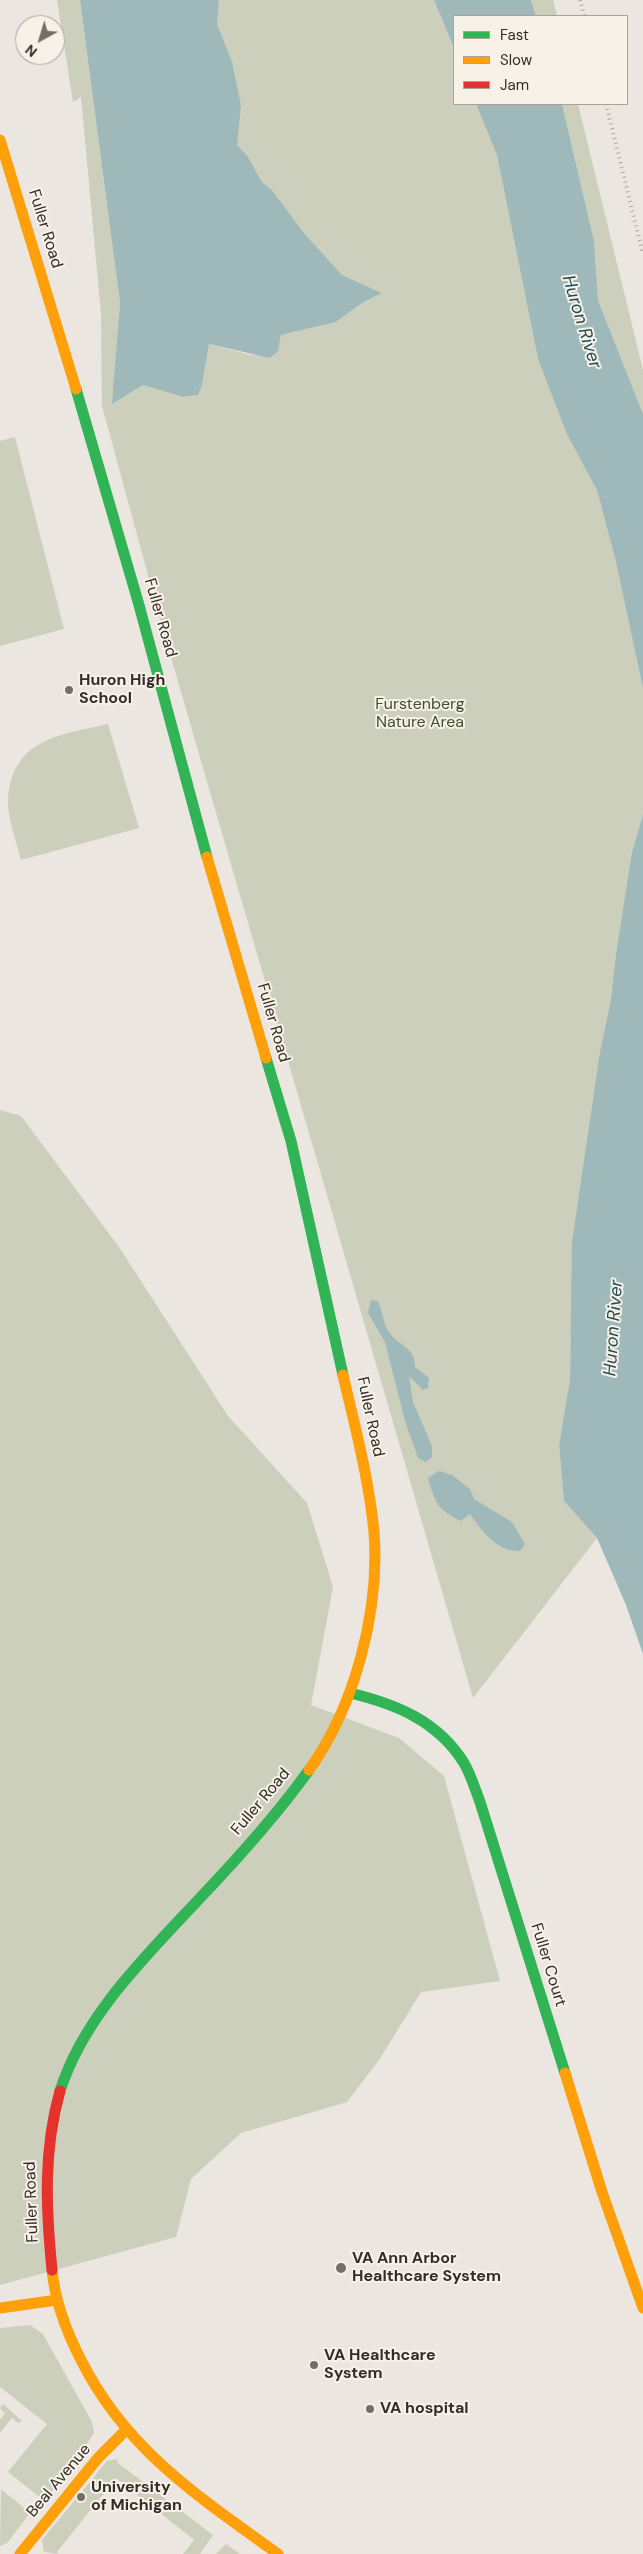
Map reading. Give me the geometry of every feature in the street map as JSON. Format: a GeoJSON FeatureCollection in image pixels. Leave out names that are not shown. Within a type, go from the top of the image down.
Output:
{"type":"FeatureCollection","features":[{"type":"Feature","properties":{"kind":"main road","name":"Fuller Road"},"geometry":{"type":"LineString","coordinates":[[0,140],[66,354],[139,604],[200,832],[290,1141],[368,1486],[374,1538],[366,1623],[350,1693],[336,1726],[314,1763],[281,1808],[149,1954],[109,2002],[87,2034],[69,2068],[53,2112],[45,2161],[48,2232],[57,2300],[83,2364],[103,2399],[126,2430],[178,2480],[278,2554]]}},
{"type":"Feature","properties":{"kind":"main road","name":"Fuller Court"},"geometry":{"type":"LineString","coordinates":[[350,1693],[384,1701],[420,1716],[448,1741],[465,1765],[483,1812],[602,2192],[643,2308]]}},
{"type":"Feature","properties":{"kind":"main road"},"geometry":{"type":"LineString","coordinates":[[0,2308],[57,2300]]}},
{"type":"Feature","properties":{"kind":"main road","name":"Beal Avenue"},"geometry":{"type":"LineString","coordinates":[[20,2554],[98,2458],[126,2430]]}},
{"type":"Feature","properties":{"kind":"green space","name":"Furstenberg Nature Area"},"geometry":{"type":"Polygon","coordinates":[[[57,0],[80,0],[120,303],[113,403],[143,385],[183,397],[198,395],[202,385],[209,344],[251,355],[278,351],[281,335],[336,322],[362,303],[382,293],[342,275],[304,233],[272,190],[262,182],[253,166],[236,145],[241,106],[217,24],[219,0],[434,0],[453,46],[453,105],[476,105],[497,155],[538,359],[597,490],[616,562],[643,686],[643,814],[632,852],[571,1315],[570,1379],[559,1445],[564,1501],[597,1538],[473,1698],[163,630],[102,406],[101,314],[81,97],[73,102],[65,51],[65,15],[59,15],[57,0]]]}},
{"type":"Feature","properties":{"kind":"green space"},"geometry":{"type":"Polygon","coordinates":[[[531,0],[553,0],[557,15],[536,15],[531,0]]]}},
{"type":"Feature","properties":{"kind":"green space"},"geometry":{"type":"Polygon","coordinates":[[[562,105],[578,105],[643,370],[643,414],[598,300],[594,241],[562,105]]]}},
{"type":"Feature","properties":{"kind":"green space"},"geometry":{"type":"Polygon","coordinates":[[[15,437],[64,629],[0,646],[0,441],[15,437]]]}},
{"type":"Feature","properties":{"kind":"green space"},"geometry":{"type":"Polygon","coordinates":[[[108,724],[139,828],[21,860],[8,806],[11,780],[18,764],[28,752],[41,743],[72,732],[108,724]]]}},
{"type":"Feature","properties":{"kind":"green space"},"geometry":{"type":"Polygon","coordinates":[[[0,1110],[21,1116],[119,1247],[228,1416],[307,1503],[333,1587],[311,1705],[399,1738],[444,1776],[500,1981],[421,1992],[379,2060],[347,2102],[241,2133],[191,2179],[176,2237],[0,2285],[0,1110]]]}},
{"type":"Feature","properties":{"kind":"green space"},"geometry":{"type":"Polygon","coordinates":[[[30,2325],[43,2334],[92,2422],[94,2433],[62,2483],[42,2499],[8,2472],[47,2424],[0,2387],[0,2328],[30,2325]]]}},
{"type":"Feature","properties":{"kind":"green space"},"geometry":{"type":"Polygon","coordinates":[[[3,2404],[22,2421],[18,2423],[12,2418],[0,2433],[0,2420],[5,2413],[0,2408],[3,2404]]]}},
{"type":"Feature","properties":{"kind":"green space"},"geometry":{"type":"Polygon","coordinates":[[[117,2459],[118,2463],[213,2535],[200,2554],[183,2554],[194,2540],[116,2478],[57,2552],[58,2554],[44,2552],[42,2540],[107,2461],[117,2459]]]}},
{"type":"Feature","properties":{"kind":"green space"},"geometry":{"type":"Polygon","coordinates":[[[1,2489],[30,2513],[7,2543],[0,2546],[1,2489]]]}},
{"type":"Feature","properties":{"kind":"green space"},"geometry":{"type":"Polygon","coordinates":[[[226,2544],[240,2554],[216,2554],[226,2544]]]}},
{"type":"Feature","properties":{"kind":"water"},"geometry":{"type":"Polygon","coordinates":[[[80,0],[219,0],[217,24],[232,62],[241,106],[237,145],[248,157],[262,182],[272,190],[304,233],[342,275],[382,293],[362,303],[336,322],[281,335],[278,351],[270,358],[209,344],[202,385],[198,395],[183,397],[143,385],[112,404],[120,303],[80,0]]]}},
{"type":"Feature","properties":{"kind":"water"},"geometry":{"type":"Polygon","coordinates":[[[434,0],[531,0],[536,15],[453,15],[453,46],[434,0]]]}},
{"type":"Feature","properties":{"kind":"water"},"geometry":{"type":"Polygon","coordinates":[[[476,105],[562,105],[594,241],[598,300],[643,414],[643,688],[616,562],[597,490],[567,434],[538,359],[497,155],[476,105]]]}},
{"type":"Feature","properties":{"kind":"water","name":"Huron River"},"geometry":{"type":"Polygon","coordinates":[[[643,814],[643,1654],[626,1605],[597,1538],[564,1501],[559,1445],[570,1379],[572,1242],[600,1052],[611,1000],[632,852],[643,814]]]}},
{"type":"Feature","properties":{"kind":"water"},"geometry":{"type":"Polygon","coordinates":[[[371,1300],[378,1301],[385,1325],[390,1333],[411,1352],[415,1361],[415,1367],[429,1378],[428,1388],[423,1390],[409,1376],[413,1402],[432,1446],[432,1457],[426,1462],[418,1458],[405,1421],[385,1342],[368,1313],[371,1300]]]}},
{"type":"Feature","properties":{"kind":"water"},"geometry":{"type":"Polygon","coordinates":[[[439,1471],[452,1475],[470,1489],[474,1499],[512,1522],[525,1544],[520,1551],[504,1548],[497,1544],[485,1533],[470,1514],[461,1521],[442,1509],[435,1499],[428,1478],[439,1471]]]}},
{"type":"Feature","properties":{"kind":"railway"},"geometry":{"type":"LineString","coordinates":[[580,0],[584,15]]}},
{"type":"Feature","properties":{"kind":"railway"},"geometry":{"type":"LineString","coordinates":[[606,105],[643,254]]}},
{"type":"Feature","properties":{"kind":"traffic: fast"},"geometry":{"type":"LineString","coordinates":[[76,389],[139,605],[207,857]]}},
{"type":"Feature","properties":{"kind":"traffic: fast"},"geometry":{"type":"LineString","coordinates":[[266,1058],[291,1141],[343,1375]]}},
{"type":"Feature","properties":{"kind":"traffic: fast"},"geometry":{"type":"LineString","coordinates":[[350,1693],[399,1709],[429,1725],[454,1748],[464,1763],[480,1802],[565,2073]]}},
{"type":"Feature","properties":{"kind":"traffic: fast"},"geometry":{"type":"LineString","coordinates":[[60,2091],[71,2063],[85,2037],[119,1987],[257,1836],[309,1770]]}},
{"type":"Feature","properties":{"kind":"traffic: slow"},"geometry":{"type":"LineString","coordinates":[[0,140],[76,389]]}},
{"type":"Feature","properties":{"kind":"traffic: slow"},"geometry":{"type":"LineString","coordinates":[[207,857],[266,1058]]}},
{"type":"Feature","properties":{"kind":"traffic: slow"},"geometry":{"type":"LineString","coordinates":[[309,1770],[325,1745],[351,1687],[361,1657],[373,1594],[375,1562],[372,1512],[343,1375]]}},
{"type":"Feature","properties":{"kind":"traffic: slow"},"geometry":{"type":"LineString","coordinates":[[565,2073],[602,2192],[643,2308]]}},
{"type":"Feature","properties":{"kind":"traffic: slow"},"geometry":{"type":"LineString","coordinates":[[52,2270],[53,2282],[62,2316],[71,2338],[99,2392],[120,2420],[142,2446],[167,2469],[220,2512],[278,2554]]}},
{"type":"Feature","properties":{"kind":"traffic: slow"},"geometry":{"type":"LineString","coordinates":[[0,2308],[57,2300]]}},
{"type":"Feature","properties":{"kind":"traffic: slow"},"geometry":{"type":"LineString","coordinates":[[20,2554],[98,2458],[126,2430]]}},
{"type":"Feature","properties":{"kind":"traffic: jam"},"geometry":{"type":"LineString","coordinates":[[52,2270],[47,2180],[51,2136],[60,2091]]}},
{"type":"Feature","properties":{"kind":"place","name":"Huron High School"},"geometry":{"type":"Point","coordinates":[69,690]}},
{"type":"Feature","properties":{"kind":"place","name":"VA Ann Arbor Healthcare System"},"geometry":{"type":"Point","coordinates":[341,2268]}},
{"type":"Feature","properties":{"kind":"place","name":"VA Healthcare System"},"geometry":{"type":"Point","coordinates":[314,2365]}},
{"type":"Feature","properties":{"kind":"place","name":"VA hospital"},"geometry":{"type":"Point","coordinates":[370,2409]}},
{"type":"Feature","properties":{"kind":"place","name":"University of Michigan"},"geometry":{"type":"Point","coordinates":[81,2497]}}]}
